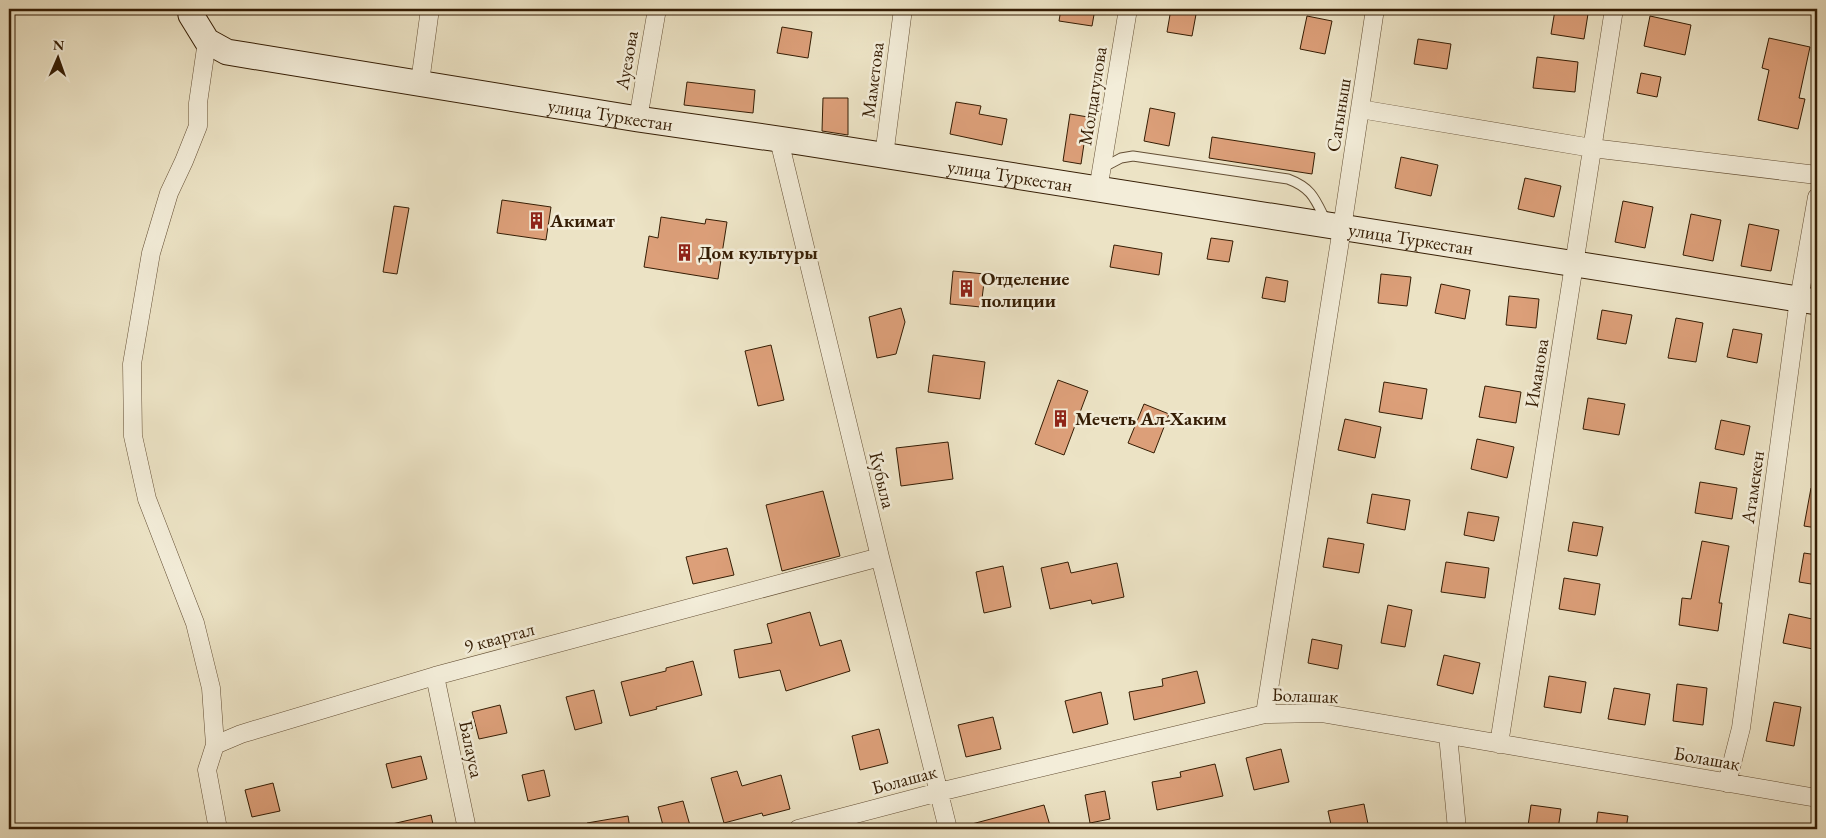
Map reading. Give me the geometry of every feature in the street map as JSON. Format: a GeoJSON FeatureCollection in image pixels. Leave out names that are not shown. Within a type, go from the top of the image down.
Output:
{"type":"FeatureCollection","features":[{"type":"Feature","properties":{"kind":"street"},"geometry":{"type":"LineString","coordinates":[[190,9],[191,15],[207,41],[198,103],[198,126],[169,193],[151,253],[132,364],[133,436],[147,500],[196,623],[211,688],[215,745],[207,770],[218,829]]}},
{"type":"Feature","properties":{"kind":"street"},"geometry":{"type":"LineString","coordinates":[[420,82],[430,9]]}},
{"type":"Feature","properties":{"kind":"street","name":"Ауезова"},"geometry":{"type":"LineString","coordinates":[[638,119],[657,9]]}},
{"type":"Feature","properties":{"kind":"street","name":"Маметова"},"geometry":{"type":"LineString","coordinates":[[884,156],[903,9]]}},
{"type":"Feature","properties":{"kind":"street","name":"Молдагулова"},"geometry":{"type":"LineString","coordinates":[[1100,179],[1128,9]]}},
{"type":"Feature","properties":{"kind":"street","name":"Сагыныш"},"geometry":{"type":"LineString","coordinates":[[1265,714],[1335,227],[1360,109],[1375,9]]}},
{"type":"Feature","properties":{"kind":"street","name":"Иманова"},"geometry":{"type":"LineString","coordinates":[[1499,744],[1614,9]]}},
{"type":"Feature","properties":{"kind":"street","name":"улица Туркестан"},"geometry":{"type":"LineString","coordinates":[[207,41],[227,52],[638,119],[884,156],[1100,179],[1335,227],[1808,301]]}},
{"type":"Feature","properties":{"kind":"street"},"geometry":{"type":"LineString","coordinates":[[1360,109],[1592,148],[1817,175]]}},
{"type":"Feature","properties":{"kind":"street","name":"Кубыла"},"geometry":{"type":"LineString","coordinates":[[779,140],[948,829]]}},
{"type":"Feature","properties":{"kind":"street","name":"Атамекен"},"geometry":{"type":"LineString","coordinates":[[1728,783],[1741,728],[1808,301],[1817,197]]}},
{"type":"Feature","properties":{"kind":"street","name":"9 квартал"},"geometry":{"type":"LineString","coordinates":[[215,745],[241,734],[435,676],[880,557]]}},
{"type":"Feature","properties":{"kind":"street","name":"Балауса"},"geometry":{"type":"LineString","coordinates":[[435,676],[467,829]]}},
{"type":"Feature","properties":{"kind":"street","name":"Болашак"},"geometry":{"type":"LineString","coordinates":[[798,829],[939,792],[1265,714],[1321,714],[1817,798]]}},
{"type":"Feature","properties":{"kind":"street"},"geometry":{"type":"LineString","coordinates":[[1448,735],[1457,829]]}},
{"type":"Feature","properties":{"kind":"lane"},"geometry":{"type":"LineString","coordinates":[[1100,179],[1121,158],[1134,156],[1288,179],[1301,184],[1313,195],[1335,227]]}},
{"type":"Feature","properties":{"kind":"building"},"geometry":{"type":"Polygon","coordinates":[[[1061,9],[1095,9],[1092,26],[1059,21],[1061,9]]]}},
{"type":"Feature","properties":{"kind":"building"},"geometry":{"type":"Polygon","coordinates":[[[1171,9],[1197,9],[1192,36],[1167,32],[1171,9]]]}},
{"type":"Feature","properties":{"kind":"building"},"geometry":{"type":"Polygon","coordinates":[[[1555,10],[1588,14],[1584,39],[1551,34],[1555,10]]]}},
{"type":"Feature","properties":{"kind":"building"},"geometry":{"type":"Polygon","coordinates":[[[1307,16],[1332,21],[1325,54],[1300,49],[1307,16]]]}},
{"type":"Feature","properties":{"kind":"building"},"geometry":{"type":"Polygon","coordinates":[[[1650,16],[1691,25],[1685,55],[1644,46],[1650,16]]]}},
{"type":"Feature","properties":{"kind":"building"},"geometry":{"type":"Polygon","coordinates":[[[782,27],[812,32],[808,58],[777,53],[782,27]]]}},
{"type":"Feature","properties":{"kind":"building"},"geometry":{"type":"Polygon","coordinates":[[[1769,38],[1810,47],[1799,98],[1805,99],[1798,129],[1758,120],[1769,70],[1762,68],[1769,38]]]}},
{"type":"Feature","properties":{"kind":"building"},"geometry":{"type":"Polygon","coordinates":[[[1418,39],[1451,44],[1447,69],[1414,64],[1418,39]]]}},
{"type":"Feature","properties":{"kind":"building"},"geometry":{"type":"Polygon","coordinates":[[[1537,57],[1578,62],[1575,92],[1533,88],[1537,57]]]}},
{"type":"Feature","properties":{"kind":"building"},"geometry":{"type":"Polygon","coordinates":[[[1641,73],[1661,77],[1657,97],[1637,93],[1641,73]]]}},
{"type":"Feature","properties":{"kind":"building"},"geometry":{"type":"Polygon","coordinates":[[[687,82],[755,90],[753,113],[684,105],[687,82]]]}},
{"type":"Feature","properties":{"kind":"building"},"geometry":{"type":"Polygon","coordinates":[[[823,98],[848,98],[848,135],[822,131],[823,98]]]}},
{"type":"Feature","properties":{"kind":"building"},"geometry":{"type":"Polygon","coordinates":[[[956,102],[981,106],[979,114],[1007,119],[1002,145],[950,134],[956,102]]]}},
{"type":"Feature","properties":{"kind":"building"},"geometry":{"type":"Polygon","coordinates":[[[1150,108],[1175,113],[1169,146],[1144,141],[1150,108]]]}},
{"type":"Feature","properties":{"kind":"building"},"geometry":{"type":"Polygon","coordinates":[[[1070,114],[1088,117],[1081,164],[1063,161],[1070,114]]]}},
{"type":"Feature","properties":{"kind":"building"},"geometry":{"type":"Polygon","coordinates":[[[1212,137],[1315,153],[1312,174],[1209,158],[1212,137]]]}},
{"type":"Feature","properties":{"kind":"building"},"geometry":{"type":"Polygon","coordinates":[[[1401,157],[1438,165],[1431,196],[1395,188],[1401,157]]]}},
{"type":"Feature","properties":{"kind":"building"},"geometry":{"type":"Polygon","coordinates":[[[1525,178],[1561,186],[1554,217],[1518,209],[1525,178]]]}},
{"type":"Feature","properties":{"kind":"building","name":"Акимат"},"geometry":{"type":"Polygon","coordinates":[[[502,200],[551,207],[546,240],[497,233],[502,200]]]}},
{"type":"Feature","properties":{"kind":"building"},"geometry":{"type":"Polygon","coordinates":[[[1623,201],[1653,207],[1645,248],[1615,242],[1623,201]]]}},
{"type":"Feature","properties":{"kind":"building"},"geometry":{"type":"Polygon","coordinates":[[[394,206],[409,208],[397,274],[383,272],[394,206]]]}},
{"type":"Feature","properties":{"kind":"building"},"geometry":{"type":"Polygon","coordinates":[[[1691,214],[1721,220],[1713,261],[1683,255],[1691,214]]]}},
{"type":"Feature","properties":{"kind":"building","name":"Дом культуры"},"geometry":{"type":"Polygon","coordinates":[[[661,217],[705,224],[706,219],[727,222],[718,279],[644,267],[649,236],[658,238],[661,217]]]}},
{"type":"Feature","properties":{"kind":"building"},"geometry":{"type":"Polygon","coordinates":[[[1749,224],[1779,230],[1771,271],[1741,266],[1749,224]]]}},
{"type":"Feature","properties":{"kind":"building"},"geometry":{"type":"Polygon","coordinates":[[[1211,238],[1233,241],[1229,262],[1207,259],[1211,238]]]}},
{"type":"Feature","properties":{"kind":"building"},"geometry":{"type":"Polygon","coordinates":[[[1114,245],[1162,253],[1159,275],[1110,267],[1114,245]]]}},
{"type":"Feature","properties":{"kind":"building","name":"Отделение полиции"},"geometry":{"type":"Polygon","coordinates":[[[953,271],[985,274],[981,307],[950,304],[953,271]]]}},
{"type":"Feature","properties":{"kind":"building"},"geometry":{"type":"Polygon","coordinates":[[[1381,274],[1411,277],[1407,306],[1378,303],[1381,274]]]}},
{"type":"Feature","properties":{"kind":"building"},"geometry":{"type":"Polygon","coordinates":[[[1266,277],[1288,281],[1285,302],[1262,298],[1266,277]]]}},
{"type":"Feature","properties":{"kind":"building"},"geometry":{"type":"Polygon","coordinates":[[[1441,284],[1470,290],[1465,319],[1435,313],[1441,284]]]}},
{"type":"Feature","properties":{"kind":"building"},"geometry":{"type":"Polygon","coordinates":[[[1509,296],[1539,299],[1536,328],[1506,325],[1509,296]]]}},
{"type":"Feature","properties":{"kind":"building"},"geometry":{"type":"Polygon","coordinates":[[[901,308],[905,322],[896,354],[877,358],[869,317],[901,308]]]}},
{"type":"Feature","properties":{"kind":"building"},"geometry":{"type":"Polygon","coordinates":[[[1602,310],[1632,315],[1626,344],[1597,339],[1602,310]]]}},
{"type":"Feature","properties":{"kind":"building"},"geometry":{"type":"Polygon","coordinates":[[[1676,318],[1703,323],[1696,362],[1668,358],[1676,318]]]}},
{"type":"Feature","properties":{"kind":"building"},"geometry":{"type":"Polygon","coordinates":[[[1733,329],[1762,334],[1757,363],[1727,357],[1733,329]]]}},
{"type":"Feature","properties":{"kind":"building"},"geometry":{"type":"Polygon","coordinates":[[[771,345],[784,400],[758,406],[745,351],[771,345]]]}},
{"type":"Feature","properties":{"kind":"building"},"geometry":{"type":"Polygon","coordinates":[[[933,355],[985,362],[980,399],[928,392],[933,355]]]}},
{"type":"Feature","properties":{"kind":"building","name":"Мечеть Ал-Хаким"},"geometry":{"type":"Polygon","coordinates":[[[1058,380],[1088,391],[1064,455],[1035,444],[1058,380]]]}},
{"type":"Feature","properties":{"kind":"building"},"geometry":{"type":"Polygon","coordinates":[[[1384,382],[1427,389],[1422,419],[1379,412],[1384,382]]]}},
{"type":"Feature","properties":{"kind":"building"},"geometry":{"type":"Polygon","coordinates":[[[1485,386],[1521,392],[1516,423],[1479,417],[1485,386]]]}},
{"type":"Feature","properties":{"kind":"building"},"geometry":{"type":"Polygon","coordinates":[[[1588,398],[1625,404],[1619,435],[1583,429],[1588,398]]]}},
{"type":"Feature","properties":{"kind":"building"},"geometry":{"type":"Polygon","coordinates":[[[1144,404],[1169,414],[1154,453],[1128,443],[1144,404]]]}},
{"type":"Feature","properties":{"kind":"building"},"geometry":{"type":"Polygon","coordinates":[[[1345,419],[1381,427],[1375,458],[1338,450],[1345,419]]]}},
{"type":"Feature","properties":{"kind":"building"},"geometry":{"type":"Polygon","coordinates":[[[1721,420],[1750,426],[1744,455],[1715,449],[1721,420]]]}},
{"type":"Feature","properties":{"kind":"building"},"geometry":{"type":"Polygon","coordinates":[[[1477,439],[1514,447],[1507,478],[1471,469],[1477,439]]]}},
{"type":"Feature","properties":{"kind":"building"},"geometry":{"type":"Polygon","coordinates":[[[948,442],[953,479],[901,486],[896,448],[948,442]]]}},
{"type":"Feature","properties":{"kind":"building"},"geometry":{"type":"Polygon","coordinates":[[[1700,482],[1737,488],[1732,519],[1695,513],[1700,482]]]}},
{"type":"Feature","properties":{"kind":"building"},"geometry":{"type":"Polygon","coordinates":[[[1811,488],[1817,488],[1817,528],[1804,526],[1811,488]]]}},
{"type":"Feature","properties":{"kind":"building"},"geometry":{"type":"Polygon","coordinates":[[[823,491],[840,556],[782,571],[766,505],[823,491]]]}},
{"type":"Feature","properties":{"kind":"building"},"geometry":{"type":"Polygon","coordinates":[[[1372,494],[1410,500],[1405,530],[1367,523],[1372,494]]]}},
{"type":"Feature","properties":{"kind":"building"},"geometry":{"type":"Polygon","coordinates":[[[1468,512],[1499,517],[1494,541],[1464,535],[1468,512]]]}},
{"type":"Feature","properties":{"kind":"building"},"geometry":{"type":"Polygon","coordinates":[[[1573,522],[1603,527],[1597,556],[1568,551],[1573,522]]]}},
{"type":"Feature","properties":{"kind":"building"},"geometry":{"type":"Polygon","coordinates":[[[1328,538],[1364,544],[1359,573],[1323,567],[1328,538]]]}},
{"type":"Feature","properties":{"kind":"building"},"geometry":{"type":"Polygon","coordinates":[[[1702,541],[1729,546],[1719,603],[1722,603],[1718,631],[1679,625],[1682,598],[1691,599],[1702,541]]]}},
{"type":"Feature","properties":{"kind":"building"},"geometry":{"type":"Polygon","coordinates":[[[727,548],[734,575],[693,584],[686,557],[727,548]]]}},
{"type":"Feature","properties":{"kind":"building"},"geometry":{"type":"Polygon","coordinates":[[[1804,553],[1817,555],[1817,585],[1799,582],[1804,553]]]}},
{"type":"Feature","properties":{"kind":"building"},"geometry":{"type":"Polygon","coordinates":[[[1068,562],[1071,573],[1117,563],[1124,597],[1092,604],[1091,600],[1050,609],[1041,568],[1068,562]]]}},
{"type":"Feature","properties":{"kind":"building"},"geometry":{"type":"Polygon","coordinates":[[[1446,562],[1489,568],[1485,598],[1441,592],[1446,562]]]}},
{"type":"Feature","properties":{"kind":"building"},"geometry":{"type":"Polygon","coordinates":[[[1003,566],[1011,607],[984,613],[976,572],[1003,566]]]}},
{"type":"Feature","properties":{"kind":"building"},"geometry":{"type":"Polygon","coordinates":[[[1564,578],[1600,584],[1595,615],[1559,609],[1564,578]]]}},
{"type":"Feature","properties":{"kind":"building"},"geometry":{"type":"Polygon","coordinates":[[[1388,605],[1412,610],[1405,647],[1381,643],[1388,605]]]}},
{"type":"Feature","properties":{"kind":"building"},"geometry":{"type":"Polygon","coordinates":[[[810,612],[820,646],[841,640],[850,671],[786,691],[780,670],[739,678],[734,650],[772,643],[767,624],[810,612]]]}},
{"type":"Feature","properties":{"kind":"building"},"geometry":{"type":"Polygon","coordinates":[[[1789,614],[1817,620],[1813,649],[1783,643],[1789,614]]]}},
{"type":"Feature","properties":{"kind":"building"},"geometry":{"type":"Polygon","coordinates":[[[1312,639],[1342,645],[1338,669],[1308,663],[1312,639]]]}},
{"type":"Feature","properties":{"kind":"building"},"geometry":{"type":"Polygon","coordinates":[[[1444,655],[1480,663],[1473,694],[1437,685],[1444,655]]]}},
{"type":"Feature","properties":{"kind":"building"},"geometry":{"type":"Polygon","coordinates":[[[693,661],[702,695],[630,716],[621,682],[666,671],[666,668],[693,661]]]}},
{"type":"Feature","properties":{"kind":"building"},"geometry":{"type":"Polygon","coordinates":[[[1197,671],[1205,703],[1134,720],[1129,692],[1163,686],[1162,679],[1197,671]]]}},
{"type":"Feature","properties":{"kind":"building"},"geometry":{"type":"Polygon","coordinates":[[[1549,676],[1586,682],[1581,713],[1544,707],[1549,676]]]}},
{"type":"Feature","properties":{"kind":"building"},"geometry":{"type":"Polygon","coordinates":[[[1677,684],[1707,688],[1703,725],[1673,721],[1677,684]]]}},
{"type":"Feature","properties":{"kind":"building"},"geometry":{"type":"Polygon","coordinates":[[[1614,688],[1650,694],[1645,725],[1608,719],[1614,688]]]}},
{"type":"Feature","properties":{"kind":"building"},"geometry":{"type":"Polygon","coordinates":[[[594,690],[602,723],[575,730],[566,697],[594,690]]]}},
{"type":"Feature","properties":{"kind":"building"},"geometry":{"type":"Polygon","coordinates":[[[1101,692],[1108,724],[1073,733],[1065,701],[1101,692]]]}},
{"type":"Feature","properties":{"kind":"building"},"geometry":{"type":"Polygon","coordinates":[[[1774,702],[1801,707],[1794,746],[1766,741],[1774,702]]]}},
{"type":"Feature","properties":{"kind":"building"},"geometry":{"type":"Polygon","coordinates":[[[500,705],[507,733],[479,739],[472,712],[500,705]]]}},
{"type":"Feature","properties":{"kind":"building"},"geometry":{"type":"Polygon","coordinates":[[[993,717],[1001,749],[966,757],[958,725],[993,717]]]}},
{"type":"Feature","properties":{"kind":"building"},"geometry":{"type":"Polygon","coordinates":[[[879,729],[888,763],[860,770],[852,736],[879,729]]]}},
{"type":"Feature","properties":{"kind":"building"},"geometry":{"type":"Polygon","coordinates":[[[1281,749],[1289,782],[1254,790],[1246,758],[1281,749]]]}},
{"type":"Feature","properties":{"kind":"building"},"geometry":{"type":"Polygon","coordinates":[[[421,756],[427,779],[392,788],[386,764],[421,756]]]}},
{"type":"Feature","properties":{"kind":"building"},"geometry":{"type":"Polygon","coordinates":[[[1215,764],[1223,796],[1157,810],[1152,782],[1181,777],[1180,772],[1215,764]]]}},
{"type":"Feature","properties":{"kind":"building"},"geometry":{"type":"Polygon","coordinates":[[[544,770],[550,796],[528,801],[522,775],[544,770]]]}},
{"type":"Feature","properties":{"kind":"building"},"geometry":{"type":"Polygon","coordinates":[[[737,771],[742,786],[781,775],[790,809],[763,816],[762,813],[724,823],[711,778],[737,771]]]}},
{"type":"Feature","properties":{"kind":"building"},"geometry":{"type":"Polygon","coordinates":[[[273,783],[280,811],[252,817],[245,790],[273,783]]]}},
{"type":"Feature","properties":{"kind":"building"},"geometry":{"type":"Polygon","coordinates":[[[1105,791],[1110,819],[1090,823],[1085,795],[1105,791]]]}},
{"type":"Feature","properties":{"kind":"building"},"geometry":{"type":"Polygon","coordinates":[[[683,801],[691,829],[664,829],[658,807],[683,801]]]}},
{"type":"Feature","properties":{"kind":"building"},"geometry":{"type":"Polygon","coordinates":[[[1364,804],[1369,829],[1332,829],[1328,811],[1364,804]]]}},
{"type":"Feature","properties":{"kind":"building"},"geometry":{"type":"Polygon","coordinates":[[[1044,805],[1051,829],[968,829],[968,825],[1044,805]]]}},
{"type":"Feature","properties":{"kind":"building"},"geometry":{"type":"Polygon","coordinates":[[[1531,805],[1561,809],[1558,829],[1528,826],[1531,805]]]}},
{"type":"Feature","properties":{"kind":"building"},"geometry":{"type":"Polygon","coordinates":[[[1598,812],[1628,816],[1626,829],[1596,829],[1598,812]]]}},
{"type":"Feature","properties":{"kind":"building"},"geometry":{"type":"Polygon","coordinates":[[[431,815],[434,829],[392,829],[392,824],[431,815]]]}},
{"type":"Feature","properties":{"kind":"building"},"geometry":{"type":"Polygon","coordinates":[[[628,816],[630,829],[588,829],[587,823],[628,816]]]}},
{"type":"Feature","properties":{"kind":"place","name":"Акимат"},"geometry":{"type":"Point","coordinates":[536,220]}},
{"type":"Feature","properties":{"kind":"place","name":"Дом культуры"},"geometry":{"type":"Point","coordinates":[684,252]}},
{"type":"Feature","properties":{"kind":"place","name":"Отделение полиции"},"geometry":{"type":"Point","coordinates":[967,289]}},
{"type":"Feature","properties":{"kind":"place","name":"Мечеть Ал-Хаким"},"geometry":{"type":"Point","coordinates":[1061,418]}}]}
